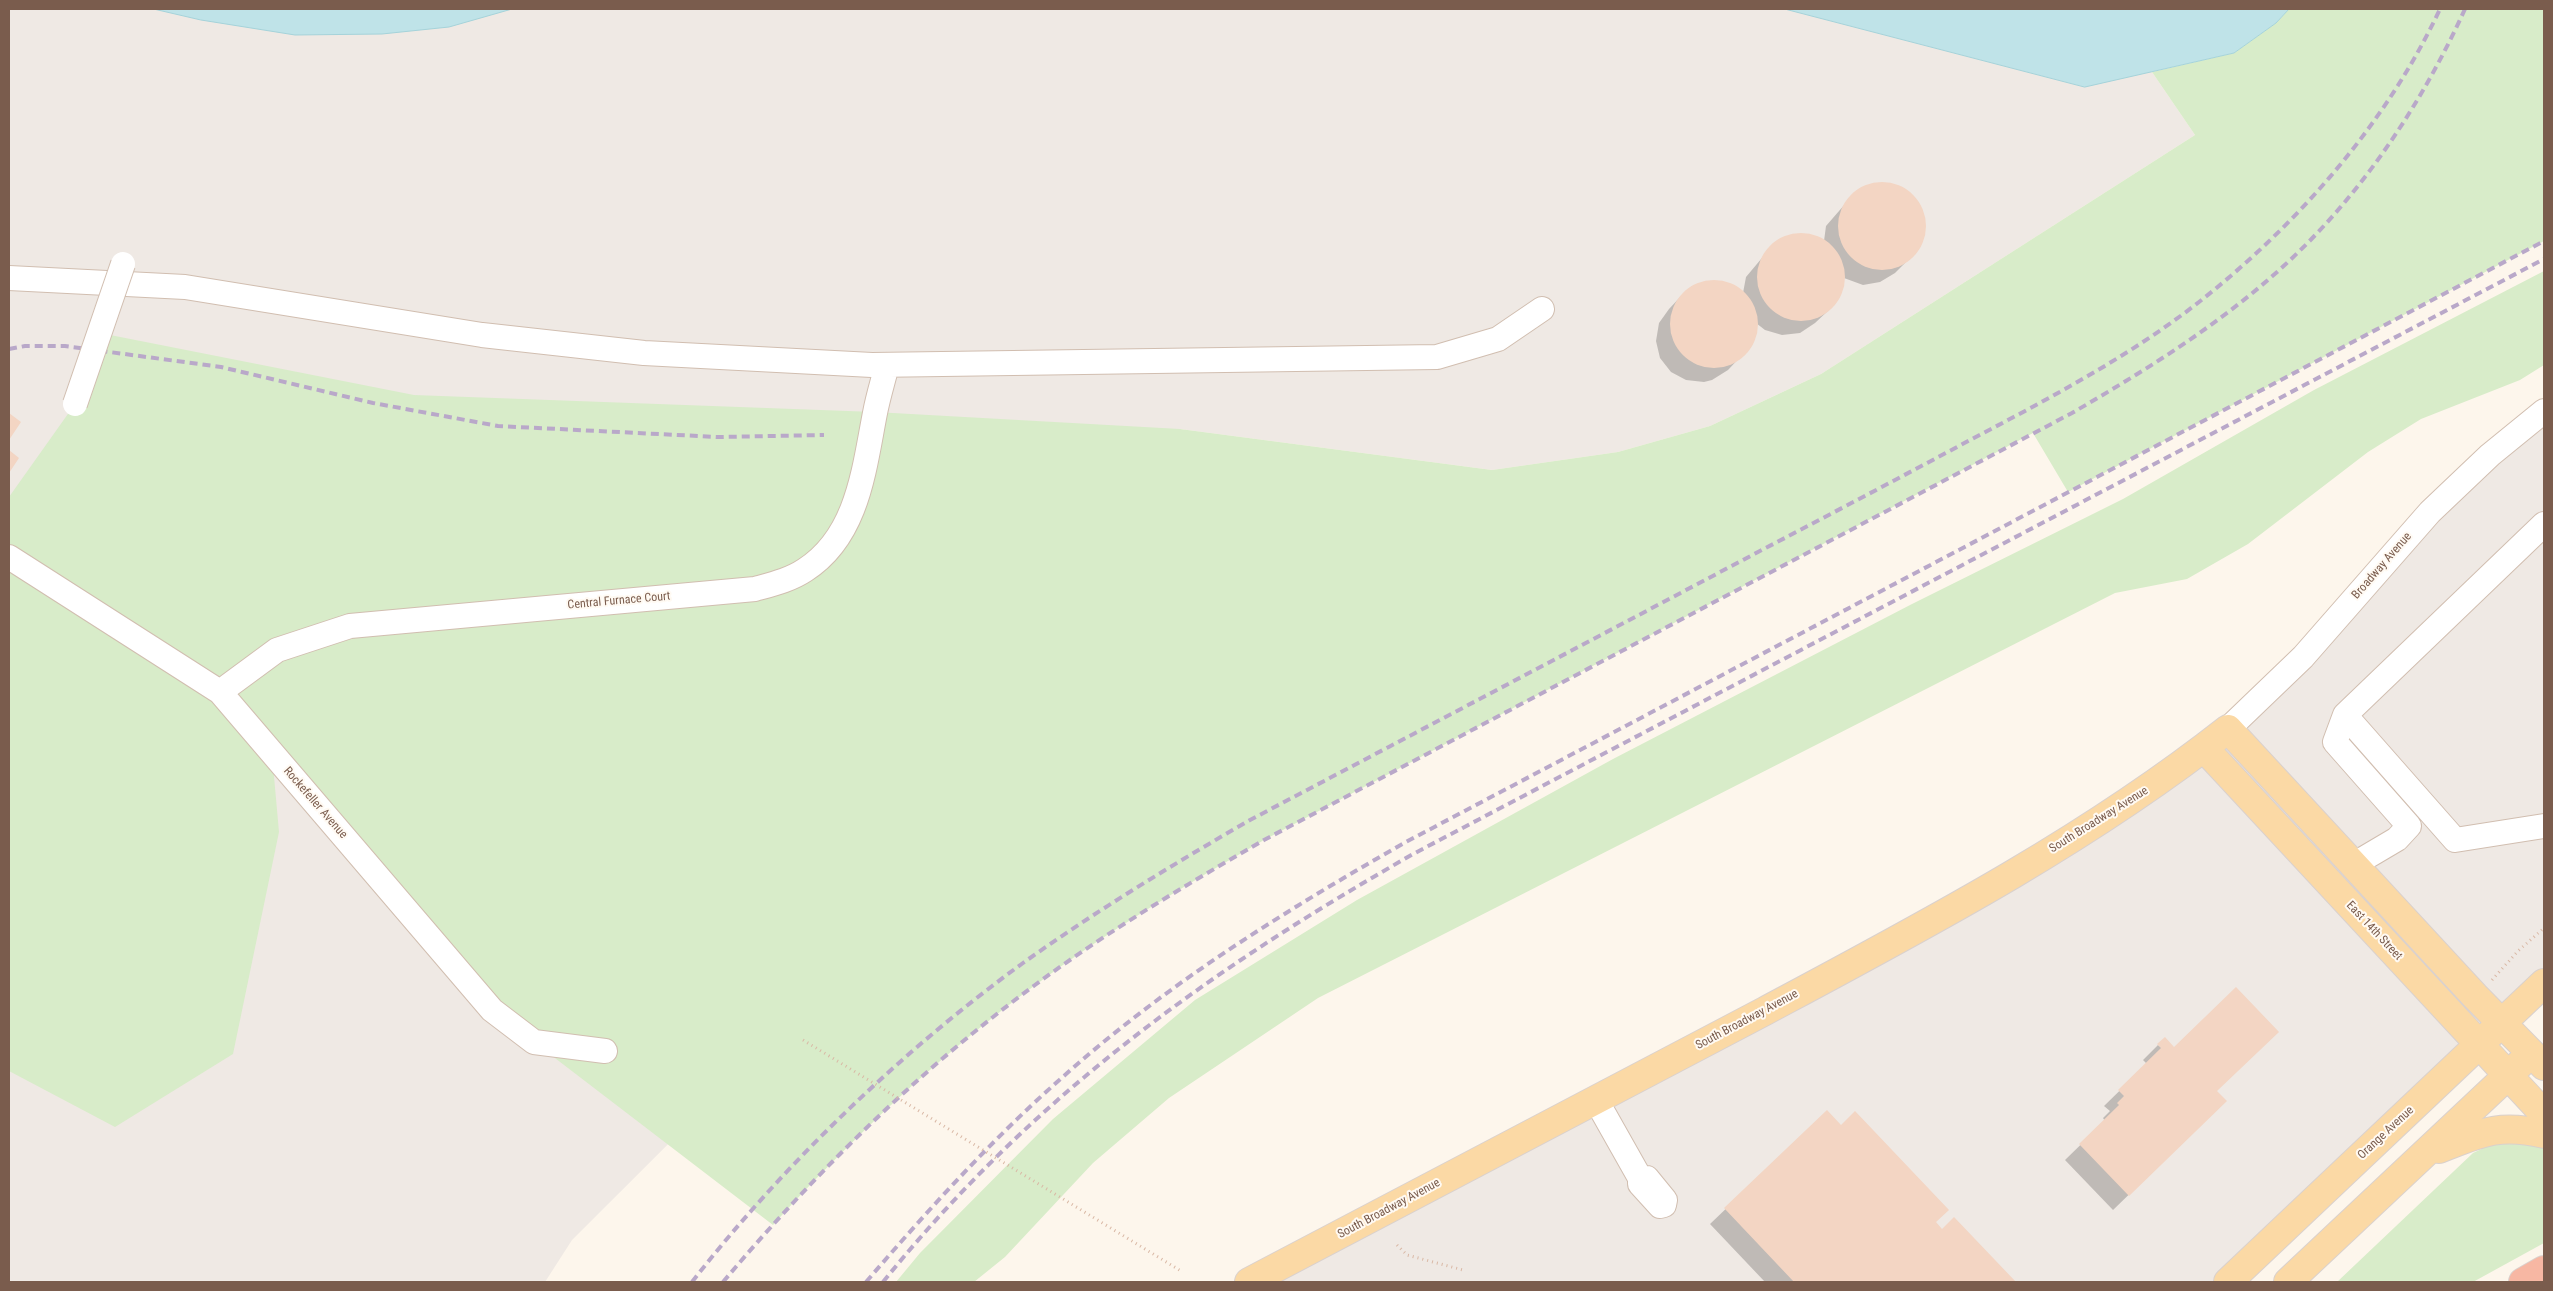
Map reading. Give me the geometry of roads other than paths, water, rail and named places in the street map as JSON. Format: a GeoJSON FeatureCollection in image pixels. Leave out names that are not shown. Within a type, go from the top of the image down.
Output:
{"type":"FeatureCollection","features":[{"type":"Feature","properties":{"kind":"highway"},"geometry":{"type":"LineString","coordinates":[[2523,1282],[2544,1270]]}},
{"type":"Feature","properties":{"kind":"main road","name":"South Broadway Avenue"},"geometry":{"type":"LineString","coordinates":[[1249,1282],[1838,972],[1981,892],[2102,819],[2166,777],[2228,729]]}},
{"type":"Feature","properties":{"kind":"main road"},"geometry":{"type":"LineString","coordinates":[[2228,729],[2503,1022],[2540,1054],[2508,1076],[2288,1282]]}},
{"type":"Feature","properties":{"kind":"main road","name":"East 14th Street"},"geometry":{"type":"LineString","coordinates":[[2204,748],[2544,1114]]}},
{"type":"Feature","properties":{"kind":"main road","name":"Orange Avenue"},"geometry":{"type":"LineString","coordinates":[[2228,1282],[2544,983]]}},
{"type":"Feature","properties":{"kind":"main road"},"geometry":{"type":"LineString","coordinates":[[2423,1156],[2489,1130],[2511,1129],[2544,1134]]}},
{"type":"Feature","properties":{"kind":"street"},"geometry":{"type":"LineString","coordinates":[[76,404],[123,264]]}},
{"type":"Feature","properties":{"kind":"street"},"geometry":{"type":"LineString","coordinates":[[9,278],[185,287],[482,335],[644,353],[887,365],[1437,357],[1498,339],[1542,309]]}},
{"type":"Feature","properties":{"kind":"street","name":"Central Furnace Court"},"geometry":{"type":"LineString","coordinates":[[220,692],[277,650],[350,626],[755,589],[784,580],[806,569],[826,551],[852,512],[861,490],[875,412],[887,365]]}},
{"type":"Feature","properties":{"kind":"street","name":"Broadway Avenue"},"geometry":{"type":"LineString","coordinates":[[2228,729],[2303,657],[2430,512],[2490,455],[2544,411]]}},
{"type":"Feature","properties":{"kind":"street"},"geometry":{"type":"LineString","coordinates":[[2353,864],[2397,839],[2410,826],[2335,742],[2344,715],[2544,524]]}},
{"type":"Feature","properties":{"kind":"street","name":"Rockefeller Avenue"},"geometry":{"type":"LineString","coordinates":[[9,557],[220,692],[492,1010],[534,1042],[605,1051]]}},
{"type":"Feature","properties":{"kind":"street"},"geometry":{"type":"LineString","coordinates":[[2344,715],[2455,840],[2544,826]]}},
{"type":"Feature","properties":{"kind":"street"},"geometry":{"type":"LineString","coordinates":[[1596,1100],[1640,1178]]}},
{"type":"Feature","properties":{"kind":"water"},"geometry":{"type":"Polygon","coordinates":[[[154,9],[512,9],[449,27],[382,34],[295,35],[201,20],[154,9]]]}},
{"type":"Feature","properties":{"kind":"water"},"geometry":{"type":"Polygon","coordinates":[[[1785,9],[2289,9],[2276,23],[2234,53],[2085,87],[1785,9]]]}},
{"type":"Feature","properties":{"kind":"railway"},"geometry":{"type":"LineString","coordinates":[[692,1282],[765,1195],[847,1111],[890,1071],[978,997],[1023,963],[1106,907],[1250,820],[2060,392],[2173,322],[2236,272],[2305,205],[2336,169],[2366,132],[2393,92],[2418,51],[2440,9]]}},
{"type":"Feature","properties":{"kind":"railway"},"geometry":{"type":"LineString","coordinates":[[723,1282],[758,1241],[832,1162],[909,1088],[950,1052],[1035,985],[1119,927],[1264,840],[2072,413],[2149,367],[2223,316],[2300,251],[2356,188],[2382,154],[2427,84],[2465,9]]}},
{"type":"Feature","properties":{"kind":"railway"},"geometry":{"type":"LineString","coordinates":[[866,1282],[962,1175],[1012,1124],[1104,1041],[1186,979],[1315,895],[1404,843],[2544,241]]}},
{"type":"Feature","properties":{"kind":"railway"},"geometry":{"type":"LineString","coordinates":[[883,1282],[940,1215],[1000,1153],[1063,1095],[1128,1042],[1196,991],[1266,943],[1339,897],[1415,853],[2544,259]]}},
{"type":"Feature","properties":{"kind":"railway"},"geometry":{"type":"LineString","coordinates":[[9,349],[25,346],[65,346],[221,367],[373,403],[498,426],[718,437],[824,435]]}}]}
